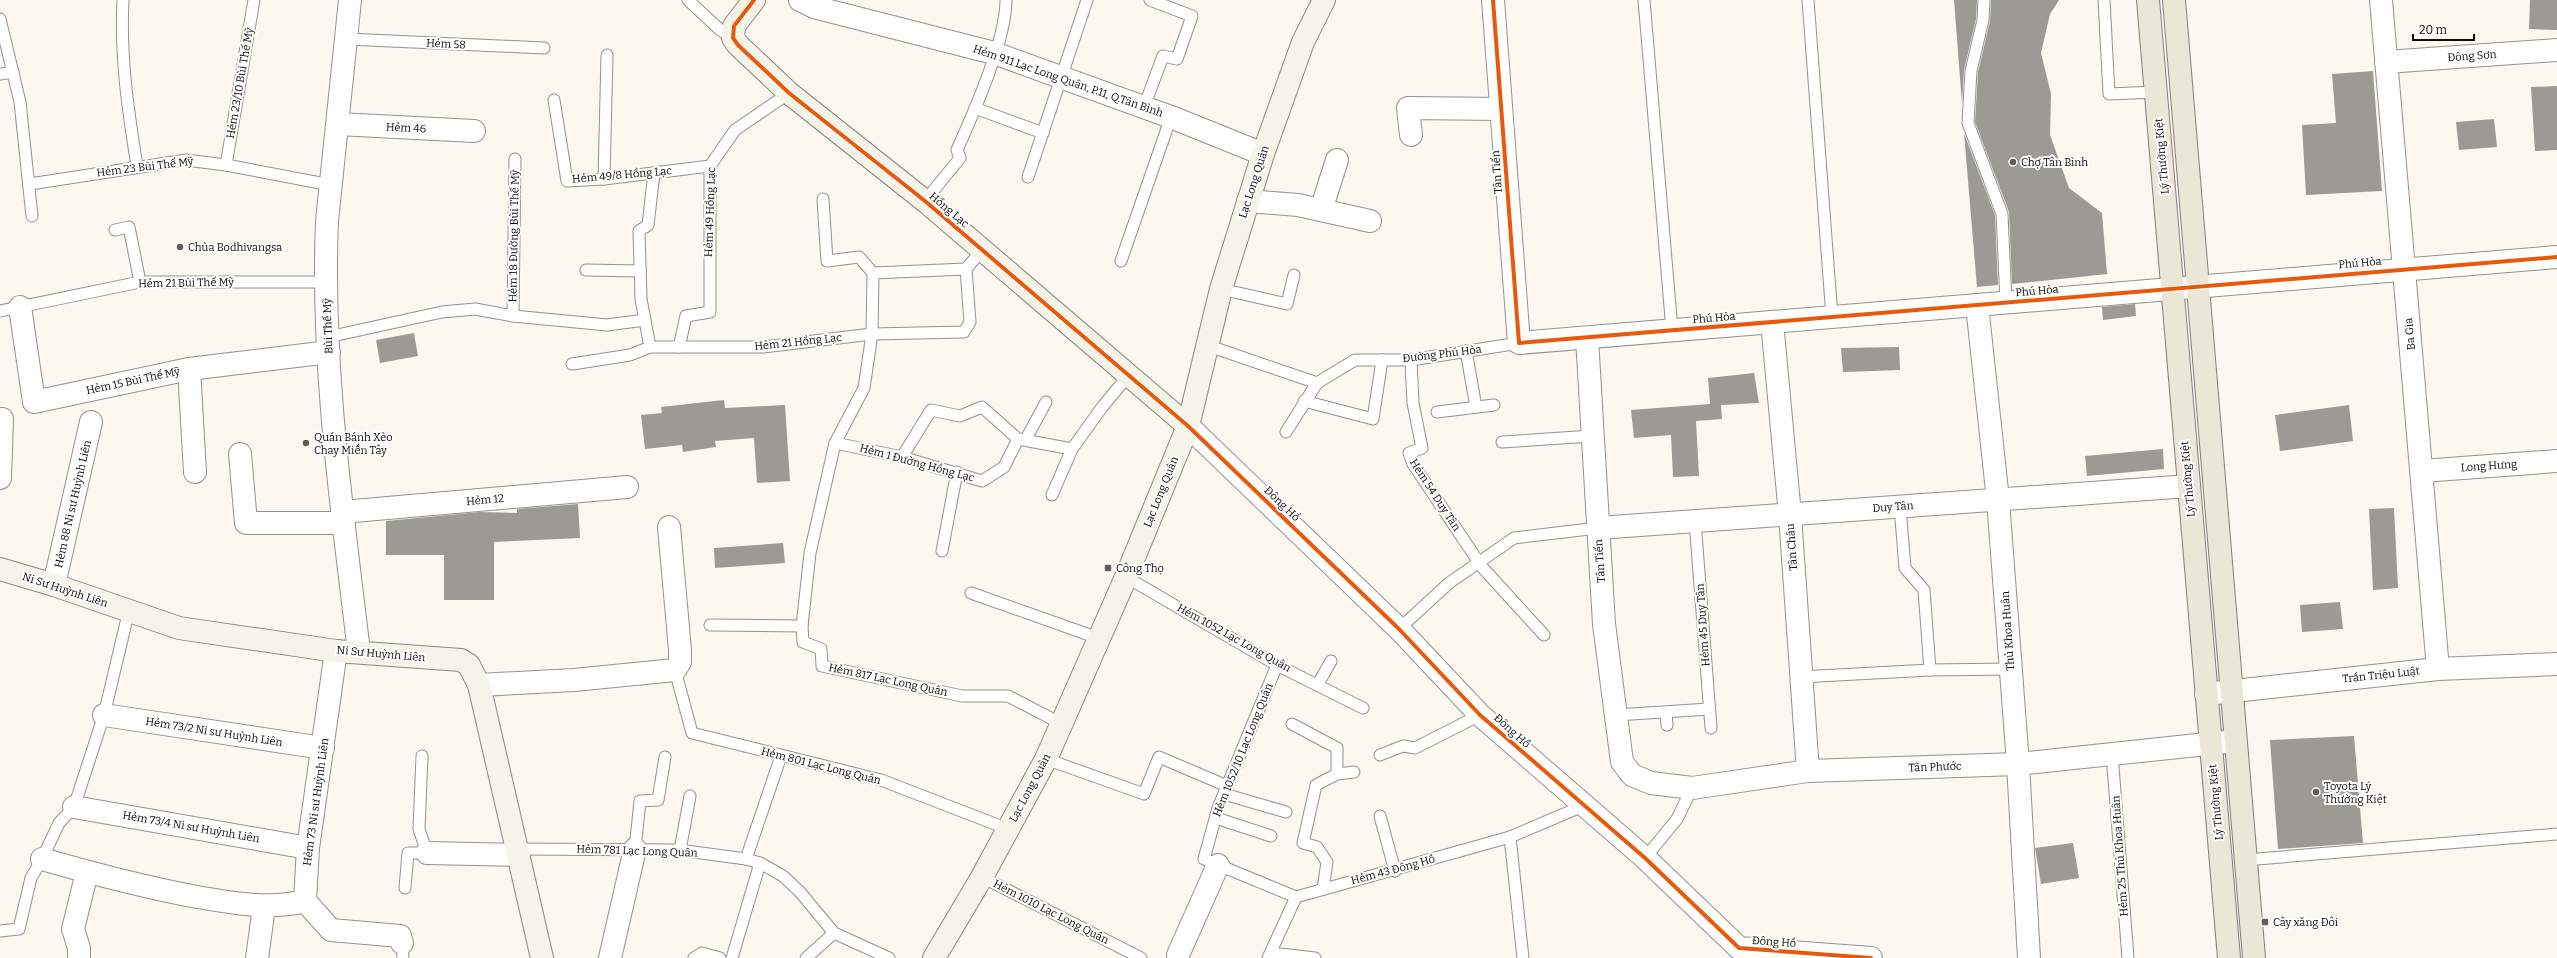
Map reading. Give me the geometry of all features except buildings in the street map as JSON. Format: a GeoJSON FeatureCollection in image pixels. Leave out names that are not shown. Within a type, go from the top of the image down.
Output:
{"type":"FeatureCollection","features":[{"type":"Feature","properties":{"kind":"main road","name":"Lý Thường Kiệt"},"geometry":{"type":"LineString","coordinates":[[2148,0],[2229,958]]}},
{"type":"Feature","properties":{"kind":"main road"},"geometry":{"type":"LineString","coordinates":[[2174,0],[2233,691],[2235,741],[2254,958]]}},
{"type":"Feature","properties":{"kind":"street","name":"Bùi Thế Mỹ"},"geometry":{"type":"LineString","coordinates":[[350,0],[348,39],[327,228],[326,282],[328,344],[343,517],[359,652]]}},
{"type":"Feature","properties":{"kind":"street"},"geometry":{"type":"LineString","coordinates":[[733,38],[734,26],[754,0]]}},
{"type":"Feature","properties":{"kind":"street","name":"Hẻm 911 Lạc Long Quân, P.11, Q.Tân Bình"},"geometry":{"type":"LineString","coordinates":[[800,0],[814,6],[994,53],[1171,117],[1263,154]]}},
{"type":"Feature","properties":{"kind":"street","name":"Lạc Long Quân"},"geometry":{"type":"LineString","coordinates":[[934,958],[982,876],[1046,759],[1126,577],[1188,426],[1209,346],[1220,288],[1263,154],[1303,42],[1324,0]]}},
{"type":"Feature","properties":{"kind":"street","name":"Tân Tiến"},"geometry":{"type":"LineString","coordinates":[[1493,0],[1519,343]]}},
{"type":"Feature","properties":{"kind":"street","name":"Ba Gia"},"geometry":{"type":"LineString","coordinates":[[2381,0],[2438,669]]}},
{"type":"Feature","properties":{"kind":"street","name":"Hồng Lạc"},"geometry":{"type":"LineString","coordinates":[[733,38],[789,93],[925,201],[1188,426]]}},
{"type":"Feature","properties":{"kind":"street","name":"Đông Sơn"},"geometry":{"type":"LineString","coordinates":[[2386,62],[2557,50]]}},
{"type":"Feature","properties":{"kind":"street"},"geometry":{"type":"LineString","coordinates":[[1411,134],[1408,108],[1502,109]]}},
{"type":"Feature","properties":{"kind":"street","name":"Hẻm 46"},"geometry":{"type":"LineString","coordinates":[[338,124],[474,131]]}},
{"type":"Feature","properties":{"kind":"street"},"geometry":{"type":"LineString","coordinates":[[1321,210],[1337,160]]}},
{"type":"Feature","properties":{"kind":"street"},"geometry":{"type":"LineString","coordinates":[[1248,201],[1298,205],[1370,221]]}},
{"type":"Feature","properties":{"kind":"street","name":"Phú Hòa"},"geometry":{"type":"LineString","coordinates":[[1519,343],[2557,257]]}},
{"type":"Feature","properties":{"kind":"street","name":"Thủ Khoa Huân"},"geometry":{"type":"LineString","coordinates":[[1977,305],[1998,500],[2018,764],[2029,958]]}},
{"type":"Feature","properties":{"kind":"street","name":"Hẻm 15 Bùi Thế Mỹ"},"geometry":{"type":"LineString","coordinates":[[10,309],[34,402],[189,369],[328,344]]}},
{"type":"Feature","properties":{"kind":"street","name":"Tân Châu"},"geometry":{"type":"LineString","coordinates":[[1772,322],[1790,515],[1800,677],[1808,771]]}},
{"type":"Feature","properties":{"kind":"street","name":"Tân Tiến"},"geometry":{"type":"LineString","coordinates":[[1587,338],[1604,624],[1622,762],[1632,775],[1637,777]]}},
{"type":"Feature","properties":{"kind":"street"},"geometry":{"type":"LineString","coordinates":[[189,369],[195,472]]}},
{"type":"Feature","properties":{"kind":"street"},"geometry":{"type":"LineString","coordinates":[[0,478],[2,418]]}},
{"type":"Feature","properties":{"kind":"street","name":"Hẻm 88 Ni sư Huỳnh Liên"},"geometry":{"type":"LineString","coordinates":[[54,585],[91,422]]}},
{"type":"Feature","properties":{"kind":"street","name":"Đông Hồ"},"geometry":{"type":"LineString","coordinates":[[1188,426],[1400,629],[1480,715],[1582,806],[1644,858],[1740,953],[1871,958]]}},
{"type":"Feature","properties":{"kind":"street","name":"Hẻm 12"},"geometry":{"type":"LineString","coordinates":[[240,454],[246,524],[343,517],[627,487]]}},
{"type":"Feature","properties":{"kind":"street","name":"Long Hưng"},"geometry":{"type":"LineString","coordinates":[[2422,471],[2557,461]]}},
{"type":"Feature","properties":{"kind":"street","name":"Duy Tân"},"geometry":{"type":"LineString","coordinates":[[1598,528],[2189,486]]}},
{"type":"Feature","properties":{"kind":"street"},"geometry":{"type":"LineString","coordinates":[[479,684],[574,680],[675,670],[680,662],[680,650],[669,527]]}},
{"type":"Feature","properties":{"kind":"street","name":"Ni Sư Huỳnh Liên"},"geometry":{"type":"LineString","coordinates":[[0,570],[54,585],[179,628],[336,650],[461,660],[469,665],[479,684],[519,852],[542,958]]}},
{"type":"Feature","properties":{"kind":"street","name":"Hẻm 73 Ni sư Huỳnh Liên"},"geometry":{"type":"LineString","coordinates":[[306,902],[308,848],[336,650]]}},
{"type":"Feature","properties":{"kind":"street","name":"Trần Triệu Luật"},"geometry":{"type":"LineString","coordinates":[[2206,694],[2438,669],[2557,664]]}},
{"type":"Feature","properties":{"kind":"street","name":"Hẻm 73/2 Ni sư Huỳnh Liên"},"geometry":{"type":"LineString","coordinates":[[104,715],[323,748]]}},
{"type":"Feature","properties":{"kind":"street","name":"Tân Phước"},"geometry":{"type":"LineString","coordinates":[[1637,777],[1651,783],[1692,788],[1808,771],[2018,764],[2235,741]]}},
{"type":"Feature","properties":{"kind":"street","name":"Hẻm 73/4 Ni sư Huỳnh Liên"},"geometry":{"type":"LineString","coordinates":[[74,806],[308,848]]}},
{"type":"Feature","properties":{"kind":"street"},"geometry":{"type":"LineString","coordinates":[[610,958],[635,849]]}},
{"type":"Feature","properties":{"kind":"street"},"geometry":{"type":"LineString","coordinates":[[427,853],[519,852]]}},
{"type":"Feature","properties":{"kind":"street"},"geometry":{"type":"LineString","coordinates":[[42,859],[139,886],[264,907],[285,906],[306,902],[331,930],[398,936],[402,951]]}},
{"type":"Feature","properties":{"kind":"street"},"geometry":{"type":"LineString","coordinates":[[1178,955],[1211,862]]}},
{"type":"Feature","properties":{"kind":"street"},"geometry":{"type":"LineString","coordinates":[[80,958],[79,948],[73,929],[87,872]]}},
{"type":"Feature","properties":{"kind":"street"},"geometry":{"type":"LineString","coordinates":[[257,958],[264,907]]}},
{"type":"Feature","properties":{"kind":"lane"},"geometry":{"type":"LineString","coordinates":[[124,0],[121,35],[125,95],[137,166]]}},
{"type":"Feature","properties":{"kind":"lane","name":"Hẻm 23/10 Bùi Thế Mỹ"},"geometry":{"type":"LineString","coordinates":[[226,165],[254,0]]}},
{"type":"Feature","properties":{"kind":"lane"},"geometry":{"type":"LineString","coordinates":[[688,0],[719,29],[733,38]]}},
{"type":"Feature","properties":{"kind":"lane"},"geometry":{"type":"LineString","coordinates":[[925,201],[960,158],[957,150],[975,108],[994,53],[1006,12],[1006,0]]}},
{"type":"Feature","properties":{"kind":"lane"},"geometry":{"type":"LineString","coordinates":[[1028,177],[1044,133],[1087,0]]}},
{"type":"Feature","properties":{"kind":"lane"},"geometry":{"type":"LineString","coordinates":[[1144,107],[1162,56],[1176,59],[1192,16],[1150,0]]}},
{"type":"Feature","properties":{"kind":"lane"},"geometry":{"type":"LineString","coordinates":[[1644,0],[1672,330]]}},
{"type":"Feature","properties":{"kind":"lane"},"geometry":{"type":"LineString","coordinates":[[1808,0],[1832,317]]}},
{"type":"Feature","properties":{"kind":"lane"},"geometry":{"type":"LineString","coordinates":[[1984,0],[1983,20],[1971,71],[1968,123],[2002,214],[2006,302]]}},
{"type":"Feature","properties":{"kind":"lane"},"geometry":{"type":"LineString","coordinates":[[2104,0],[2109,94],[2156,92]]}},
{"type":"Feature","properties":{"kind":"lane"},"geometry":{"type":"LineString","coordinates":[[0,19],[13,72],[22,119],[30,184],[32,216]]}},
{"type":"Feature","properties":{"kind":"lane","name":"Hẻm 58"},"geometry":{"type":"LineString","coordinates":[[348,39],[544,48]]}},
{"type":"Feature","properties":{"kind":"lane"},"geometry":{"type":"LineString","coordinates":[[604,179],[607,55]]}},
{"type":"Feature","properties":{"kind":"lane"},"geometry":{"type":"LineString","coordinates":[[0,74],[13,72]]}},
{"type":"Feature","properties":{"kind":"lane","name":"Hẻm 49 Hồng Lạc"},"geometry":{"type":"LineString","coordinates":[[679,347],[686,316],[710,312],[710,166],[735,130],[789,93]]}},
{"type":"Feature","properties":{"kind":"lane","name":"Hẻm 49/8 Hồng Lạc"},"geometry":{"type":"LineString","coordinates":[[554,100],[567,181],[604,179],[710,166]]}},
{"type":"Feature","properties":{"kind":"lane"},"geometry":{"type":"LineString","coordinates":[[975,108],[1044,133]]}},
{"type":"Feature","properties":{"kind":"lane"},"geometry":{"type":"LineString","coordinates":[[1121,261],[1171,117]]}},
{"type":"Feature","properties":{"kind":"lane","name":"Hẻm 18 Đường Bùi Thế Mỹ"},"geometry":{"type":"LineString","coordinates":[[328,344],[442,312],[475,309],[513,316],[514,159]]}},
{"type":"Feature","properties":{"kind":"lane","name":"Hẻm 23 Bùi Thế Mỹ"},"geometry":{"type":"LineString","coordinates":[[30,184],[137,166],[186,160],[226,165],[331,185]]}},
{"type":"Feature","properties":{"kind":"lane"},"geometry":{"type":"LineString","coordinates":[[650,347],[645,320],[640,271],[639,231],[648,225],[654,173]]}},
{"type":"Feature","properties":{"kind":"lane"},"geometry":{"type":"LineString","coordinates":[[824,199],[827,261],[858,257],[872,273],[872,334]]}},
{"type":"Feature","properties":{"kind":"lane"},"geometry":{"type":"LineString","coordinates":[[115,230],[130,227],[140,282]]}},
{"type":"Feature","properties":{"kind":"lane"},"geometry":{"type":"LineString","coordinates":[[872,273],[966,269],[982,250]]}},
{"type":"Feature","properties":{"kind":"lane","name":"Hẻm 21 Hồng Lạc"},"geometry":{"type":"LineString","coordinates":[[572,364],[630,355],[650,347],[763,348],[872,334],[964,332],[970,322],[966,269]]}},
{"type":"Feature","properties":{"kind":"lane"},"geometry":{"type":"LineString","coordinates":[[586,270],[640,271]]}},
{"type":"Feature","properties":{"kind":"lane"},"geometry":{"type":"LineString","coordinates":[[1220,288],[1287,304],[1294,275]]}},
{"type":"Feature","properties":{"kind":"lane","name":"Hẻm 21 Bùi Thế Mỹ"},"geometry":{"type":"LineString","coordinates":[[10,309],[140,282],[326,282]]}},
{"type":"Feature","properties":{"kind":"lane"},"geometry":{"type":"LineString","coordinates":[[513,316],[608,324],[645,320]]}},
{"type":"Feature","properties":{"kind":"lane","name":"Hẻm 817 Lạc Long Quân"},"geometry":{"type":"LineString","coordinates":[[872,334],[864,388],[835,443],[810,553],[802,626],[803,642],[821,649],[822,666],[962,696],[1008,696],[1062,724]]}},
{"type":"Feature","properties":{"kind":"lane","name":"Đường Phú Hòa"},"geometry":{"type":"LineString","coordinates":[[1317,383],[1355,360],[1411,360],[1519,343]]}},
{"type":"Feature","properties":{"kind":"lane"},"geometry":{"type":"LineString","coordinates":[[1209,346],[1317,383],[1304,401],[1286,432]]}},
{"type":"Feature","properties":{"kind":"lane"},"geometry":{"type":"LineString","coordinates":[[1466,351],[1476,407]]}},
{"type":"Feature","properties":{"kind":"lane"},"geometry":{"type":"LineString","coordinates":[[1304,401],[1373,419],[1382,360]]}},
{"type":"Feature","properties":{"kind":"lane","name":"Hẻm 54 Duy Tân"},"geometry":{"type":"LineString","coordinates":[[1411,360],[1413,403],[1422,448],[1409,453],[1413,464],[1479,562],[1544,635]]}},
{"type":"Feature","properties":{"kind":"lane"},"geometry":{"type":"LineString","coordinates":[[1052,496],[1072,449],[1102,406],[1128,376]]}},
{"type":"Feature","properties":{"kind":"lane"},"geometry":{"type":"LineString","coordinates":[[1022,439],[1046,402]]}},
{"type":"Feature","properties":{"kind":"lane"},"geometry":{"type":"LineString","coordinates":[[1438,412],[1494,405]]}},
{"type":"Feature","properties":{"kind":"lane"},"geometry":{"type":"LineString","coordinates":[[902,457],[931,410],[960,416],[982,407],[1022,439],[1072,449]]}},
{"type":"Feature","properties":{"kind":"lane"},"geometry":{"type":"LineString","coordinates":[[1502,442],[1592,436]]}},
{"type":"Feature","properties":{"kind":"lane","name":"Hẻm 1 Đường Hồng Lạc"},"geometry":{"type":"LineString","coordinates":[[835,443],[902,457],[957,472],[982,481],[1004,467],[1022,439]]}},
{"type":"Feature","properties":{"kind":"lane"},"geometry":{"type":"LineString","coordinates":[[942,551],[957,472]]}},
{"type":"Feature","properties":{"kind":"lane"},"geometry":{"type":"LineString","coordinates":[[1900,507],[1905,568],[1924,590],[1930,670]]}},
{"type":"Feature","properties":{"kind":"lane","name":"Hẻm 45 Duy Tân"},"geometry":{"type":"LineString","coordinates":[[1695,522],[1711,728]]}},
{"type":"Feature","properties":{"kind":"lane"},"geometry":{"type":"LineString","coordinates":[[1400,629],[1449,583],[1514,538],[1598,528]]}},
{"type":"Feature","properties":{"kind":"lane","name":"Hẻm 1052 Lạc Long Quân"},"geometry":{"type":"LineString","coordinates":[[1126,577],[1277,665],[1318,684],[1363,708]]}},
{"type":"Feature","properties":{"kind":"lane"},"geometry":{"type":"LineString","coordinates":[[971,593],[1098,638]]}},
{"type":"Feature","properties":{"kind":"lane"},"geometry":{"type":"LineString","coordinates":[[0,931],[19,929],[31,878],[59,823],[74,806],[104,715],[129,610]]}},
{"type":"Feature","properties":{"kind":"lane"},"geometry":{"type":"LineString","coordinates":[[710,625],[802,626]]}},
{"type":"Feature","properties":{"kind":"lane"},"geometry":{"type":"LineString","coordinates":[[1318,684],[1331,661]]}},
{"type":"Feature","properties":{"kind":"lane","name":"Hẻm 1052/10 Lạc Long Quân"},"geometry":{"type":"LineString","coordinates":[[1211,862],[1216,818],[1277,665]]}},
{"type":"Feature","properties":{"kind":"lane"},"geometry":{"type":"LineString","coordinates":[[1800,677],[1930,670],[2011,669]]}},
{"type":"Feature","properties":{"kind":"lane","name":"Hẻm 801 Lạc Long Quân"},"geometry":{"type":"LineString","coordinates":[[675,670],[692,733],[881,780],[1008,829]]}},
{"type":"Feature","properties":{"kind":"lane"},"geometry":{"type":"LineString","coordinates":[[1616,715],[1666,713],[1709,709]]}},
{"type":"Feature","properties":{"kind":"lane"},"geometry":{"type":"LineString","coordinates":[[1666,713],[1667,725]]}},
{"type":"Feature","properties":{"kind":"lane"},"geometry":{"type":"LineString","coordinates":[[1380,755],[1403,746],[1415,748],[1480,715]]}},
{"type":"Feature","properties":{"kind":"lane"},"geometry":{"type":"LineString","coordinates":[[1292,724],[1337,748],[1337,774]]}},
{"type":"Feature","properties":{"kind":"lane","name":"Hẻm 25 Thủ Khoa Huân"},"geometry":{"type":"LineString","coordinates":[[2112,754],[2128,958]]}},
{"type":"Feature","properties":{"kind":"lane"},"geometry":{"type":"LineString","coordinates":[[405,888],[408,853],[427,853],[419,829],[422,756]]}},
{"type":"Feature","properties":{"kind":"lane"},"geometry":{"type":"LineString","coordinates":[[746,858],[781,756]]}},
{"type":"Feature","properties":{"kind":"lane"},"geometry":{"type":"LineString","coordinates":[[635,849],[640,801],[658,800],[666,757]]}},
{"type":"Feature","properties":{"kind":"lane"},"geometry":{"type":"LineString","coordinates":[[1046,759],[1144,794],[1159,757],[1226,790],[1286,812]]}},
{"type":"Feature","properties":{"kind":"lane"},"geometry":{"type":"LineString","coordinates":[[1323,889],[1327,862],[1317,848],[1302,843],[1316,785],[1337,774],[1354,772]]}},
{"type":"Feature","properties":{"kind":"lane"},"geometry":{"type":"LineString","coordinates":[[1644,858],[1677,819],[1692,788]]}},
{"type":"Feature","properties":{"kind":"lane"},"geometry":{"type":"LineString","coordinates":[[680,850],[690,796]]}},
{"type":"Feature","properties":{"kind":"lane","name":"Hẻm 43 Đông Hồ"},"geometry":{"type":"LineString","coordinates":[[1296,896],[1395,871],[1510,837],[1582,806]]}},
{"type":"Feature","properties":{"kind":"lane"},"geometry":{"type":"LineString","coordinates":[[1380,816],[1395,871]]}},
{"type":"Feature","properties":{"kind":"lane"},"geometry":{"type":"LineString","coordinates":[[1216,818],[1271,836]]}},
{"type":"Feature","properties":{"kind":"lane"},"geometry":{"type":"LineString","coordinates":[[2245,860],[2557,834]]}},
{"type":"Feature","properties":{"kind":"lane"},"geometry":{"type":"LineString","coordinates":[[1510,837],[1523,958]]}},
{"type":"Feature","properties":{"kind":"lane","name":"Hẻm 781 Lạc Long Quân"},"geometry":{"type":"LineString","coordinates":[[519,852],[635,849],[680,850],[746,858],[760,863],[783,876],[800,892],[834,933],[889,958]]}},
{"type":"Feature","properties":{"kind":"lane"},"geometry":{"type":"LineString","coordinates":[[1211,862],[1296,896],[1269,955],[1313,958]]}},
{"type":"Feature","properties":{"kind":"lane"},"geometry":{"type":"LineString","coordinates":[[732,958],[760,863]]}},
{"type":"Feature","properties":{"kind":"lane","name":"Hẻm 1010 Lạc Long Quân"},"geometry":{"type":"LineString","coordinates":[[982,876],[1136,957]]}},
{"type":"Feature","properties":{"kind":"lane"},"geometry":{"type":"LineString","coordinates":[[806,958],[834,933]]}},
{"type":"Feature","properties":{"kind":"lane"},"geometry":{"type":"LineString","coordinates":[[694,958],[702,953],[720,958]]}},
{"type":"Feature","properties":{"kind":"cycle path"},"geometry":{"type":"LineString","coordinates":[[754,0],[734,26],[733,38],[738,45],[789,93],[925,201],[1188,426],[1399,629],[1480,715],[1645,858],[1739,948],[1871,958]]}},
{"type":"Feature","properties":{"kind":"cycle path"},"geometry":{"type":"LineString","coordinates":[[1493,0],[1519,343],[2557,257]]}},
{"type":"Feature","properties":{"kind":"place","name":"Chợ Tân Bình"},"geometry":{"type":"Point","coordinates":[2013,162]}},
{"type":"Feature","properties":{"kind":"place","name":"Chùa Bodhivangsa"},"geometry":{"type":"Point","coordinates":[180,247]}},
{"type":"Feature","properties":{"kind":"place","name":"Quán Bánh Xèo Chay Miền Tây"},"geometry":{"type":"Point","coordinates":[306,443]}},
{"type":"Feature","properties":{"kind":"place","name":"Công Thọ"},"geometry":{"type":"Point","coordinates":[1108,568]}},
{"type":"Feature","properties":{"kind":"place","name":"Toyota Lý Thường Kiệt"},"geometry":{"type":"Point","coordinates":[2316,792]}},
{"type":"Feature","properties":{"kind":"place","name":"Cây xăng Đôi"},"geometry":{"type":"Point","coordinates":[2265,922]}}]}
